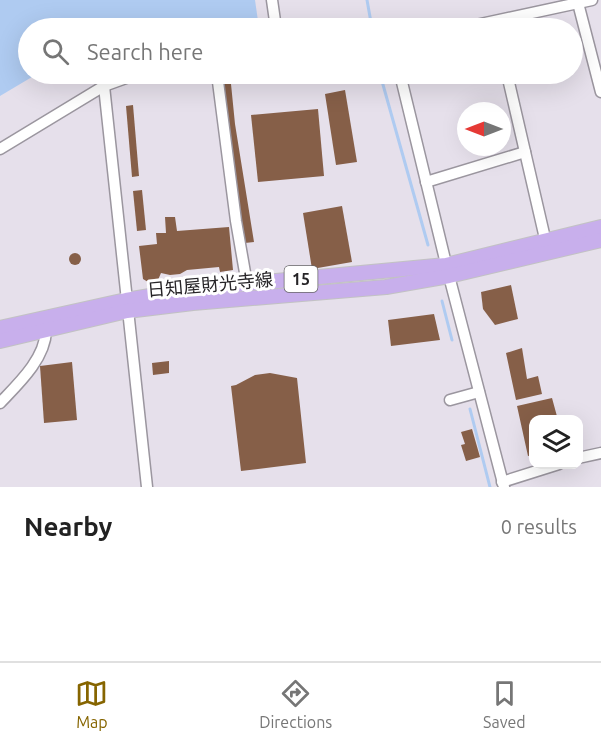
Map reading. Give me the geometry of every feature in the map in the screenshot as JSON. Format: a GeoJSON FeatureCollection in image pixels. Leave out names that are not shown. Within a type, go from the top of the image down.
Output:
{"type":"FeatureCollection","features":[{"type":"Feature","properties":{"kind":"main road","name":"日知屋財光寺線"},"geometry":{"type":"LineString","coordinates":[[547,247],[601,227]]}},
{"type":"Feature","properties":{"kind":"main road","name":"日知屋財光寺線"},"geometry":{"type":"LineString","coordinates":[[0,341],[46,331],[127,305],[222,303],[300,297],[386,286],[547,247],[601,240]]}},
{"type":"Feature","properties":{"kind":"main road","name":"日知屋財光寺線"},"geometry":{"type":"LineString","coordinates":[[0,328],[127,305],[192,289],[448,270]]}},
{"type":"Feature","properties":{"kind":"street"},"geometry":{"type":"LineString","coordinates":[[272,0],[275,18]]}},
{"type":"Feature","properties":{"kind":"street"},"geometry":{"type":"LineString","coordinates":[[512,18],[549,4],[592,0]]}},
{"type":"Feature","properties":{"kind":"street"},"geometry":{"type":"LineString","coordinates":[[578,3],[582,18]]}},
{"type":"Feature","properties":{"kind":"street"},"geometry":{"type":"LineString","coordinates":[[583,22],[601,92]]}},
{"type":"Feature","properties":{"kind":"street"},"geometry":{"type":"LineString","coordinates":[[0,149],[110,84]]}},
{"type":"Feature","properties":{"kind":"street"},"geometry":{"type":"LineString","coordinates":[[219,84],[246,284]]}},
{"type":"Feature","properties":{"kind":"street"},"geometry":{"type":"LineString","coordinates":[[402,84],[503,484],[547,469]]}},
{"type":"Feature","properties":{"kind":"street"},"geometry":{"type":"LineString","coordinates":[[509,84],[547,247]]}},
{"type":"Feature","properties":{"kind":"street"},"geometry":{"type":"LineString","coordinates":[[104,86],[147,487]]}},
{"type":"Feature","properties":{"kind":"street"},"geometry":{"type":"LineString","coordinates":[[426,182],[525,152]]}},
{"type":"Feature","properties":{"kind":"street"},"geometry":{"type":"LineString","coordinates":[[0,403],[23,379],[46,344],[46,331]]}},
{"type":"Feature","properties":{"kind":"street"},"geometry":{"type":"LineString","coordinates":[[450,400],[479,392]]}},
{"type":"Feature","properties":{"kind":"street"},"geometry":{"type":"LineString","coordinates":[[583,457],[601,453]]}},
{"type":"Feature","properties":{"kind":"water"},"geometry":{"type":"Polygon","coordinates":[[[0,0],[255,0],[258,18],[18,18],[18,84],[20,84],[0,96],[0,0]]]}},
{"type":"Feature","properties":{"kind":"building"},"geometry":{"type":"Polygon","coordinates":[[[223,84],[231,84],[235,124],[254,242],[245,243],[226,125],[223,84]]]}},
{"type":"Feature","properties":{"kind":"building"},"geometry":{"type":"Polygon","coordinates":[[[345,90],[357,162],[336,165],[325,94],[345,90]]]}},
{"type":"Feature","properties":{"kind":"building"},"geometry":{"type":"Polygon","coordinates":[[[133,105],[139,176],[132,177],[126,106],[133,105]]]}},
{"type":"Feature","properties":{"kind":"building"},"geometry":{"type":"Polygon","coordinates":[[[318,109],[324,176],[258,182],[251,115],[318,109]]]}},
{"type":"Feature","properties":{"kind":"building"},"geometry":{"type":"Polygon","coordinates":[[[142,190],[146,230],[137,231],[133,191],[142,190]]]}},
{"type":"Feature","properties":{"kind":"building"},"geometry":{"type":"Polygon","coordinates":[[[342,206],[352,262],[312,269],[303,213],[342,206]]]}},
{"type":"Feature","properties":{"kind":"building"},"geometry":{"type":"Polygon","coordinates":[[[165,217],[175,217],[177,231],[229,227],[233,270],[220,272],[219,267],[187,270],[180,274],[161,273],[158,280],[153,282],[143,279],[139,246],[157,244],[156,233],[166,233],[165,217]]]}},
{"type":"Feature","properties":{"kind":"building"},"geometry":{"type":"Polygon","coordinates":[[[77,253],[81,259],[77,265],[73,265],[69,257],[77,253]]]}},
{"type":"Feature","properties":{"kind":"building"},"geometry":{"type":"Polygon","coordinates":[[[511,285],[518,319],[495,325],[483,309],[481,292],[511,285]]]}},
{"type":"Feature","properties":{"kind":"building"},"geometry":{"type":"Polygon","coordinates":[[[434,314],[440,340],[391,346],[388,320],[434,314]]]}},
{"type":"Feature","properties":{"kind":"building"},"geometry":{"type":"Polygon","coordinates":[[[522,348],[527,379],[538,376],[542,394],[516,400],[506,353],[522,348]]]}},
{"type":"Feature","properties":{"kind":"building"},"geometry":{"type":"Polygon","coordinates":[[[169,361],[169,373],[153,375],[152,363],[169,361]]]}},
{"type":"Feature","properties":{"kind":"building"},"geometry":{"type":"Polygon","coordinates":[[[72,362],[77,420],[44,423],[40,366],[72,362]]]}},
{"type":"Feature","properties":{"kind":"building"},"geometry":{"type":"Polygon","coordinates":[[[270,373],[297,378],[306,463],[241,471],[231,386],[255,375],[270,373]]]}},
{"type":"Feature","properties":{"kind":"building"},"geometry":{"type":"Polygon","coordinates":[[[552,398],[557,415],[529,415],[529,456],[528,456],[517,406],[552,398]]]}},
{"type":"Feature","properties":{"kind":"building"},"geometry":{"type":"Polygon","coordinates":[[[472,429],[480,457],[466,461],[461,445],[465,444],[461,432],[472,429]]]}},
{"type":"Feature","properties":{"kind":"waterway"},"geometry":{"type":"LineString","coordinates":[[367,0],[370,18]]}},
{"type":"Feature","properties":{"kind":"waterway"},"geometry":{"type":"LineString","coordinates":[[383,84],[428,245]]}},
{"type":"Feature","properties":{"kind":"waterway"},"geometry":{"type":"LineString","coordinates":[[442,301],[452,340]]}},
{"type":"Feature","properties":{"kind":"waterway"},"geometry":{"type":"LineString","coordinates":[[470,409],[490,487]]}}]}
